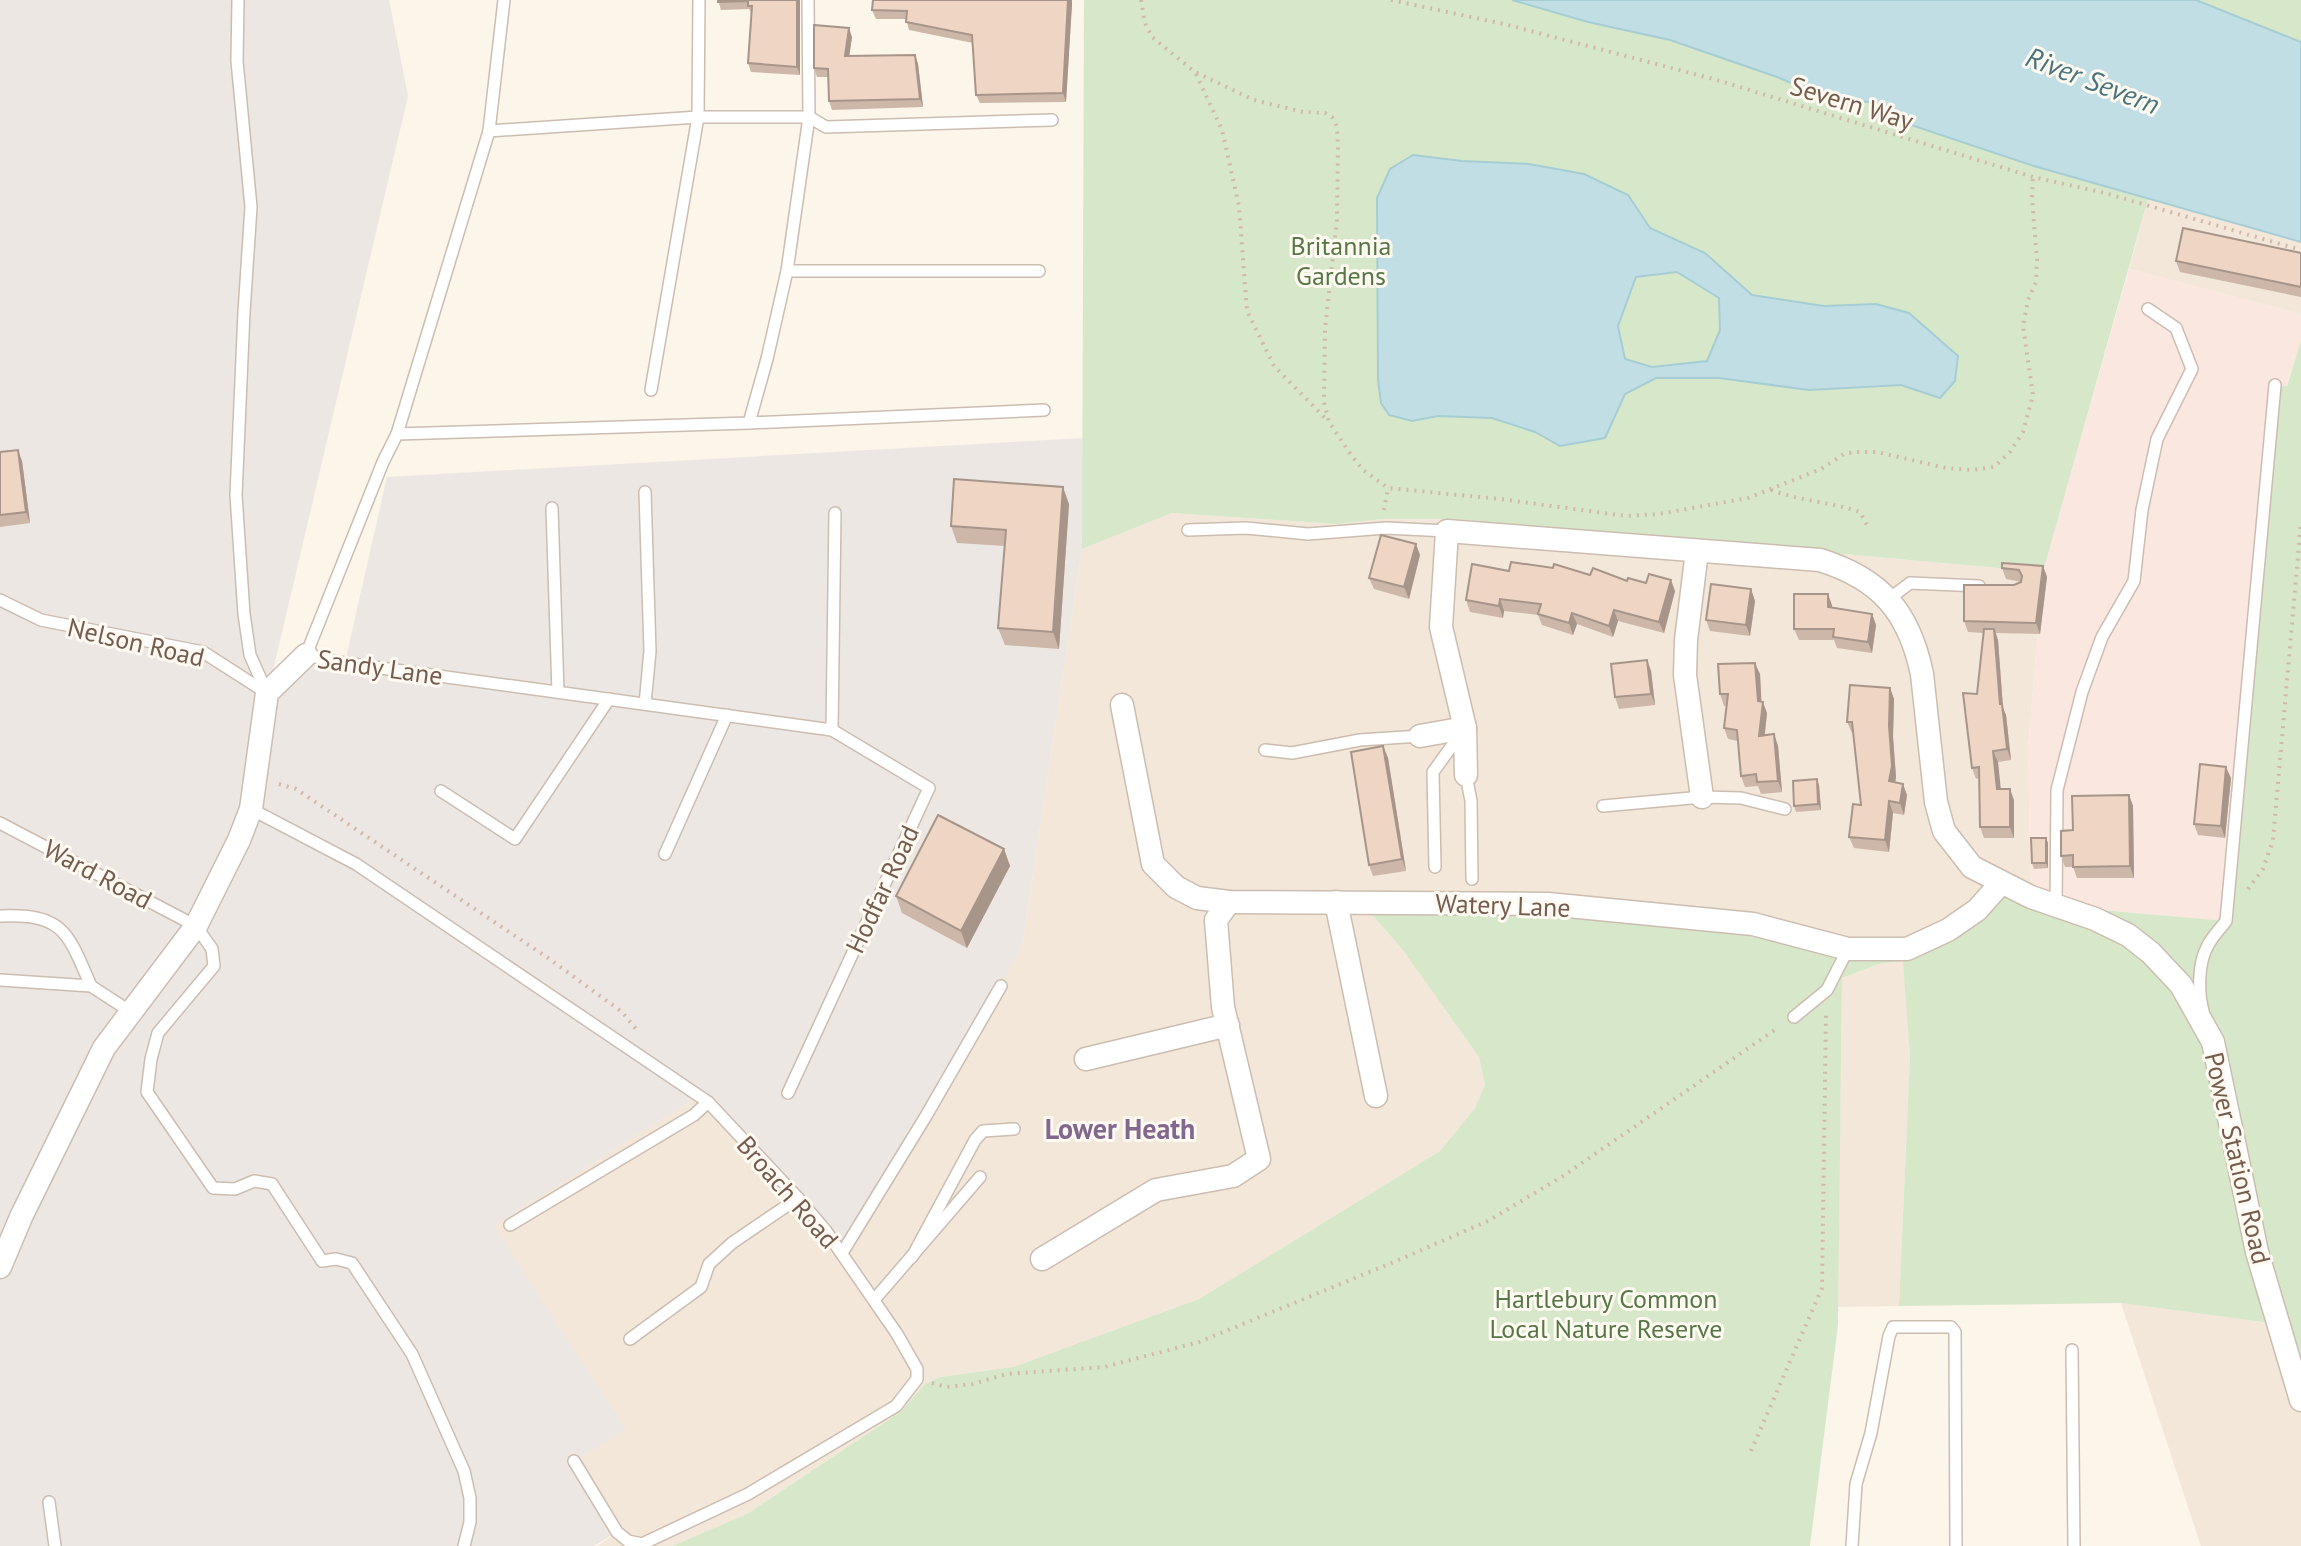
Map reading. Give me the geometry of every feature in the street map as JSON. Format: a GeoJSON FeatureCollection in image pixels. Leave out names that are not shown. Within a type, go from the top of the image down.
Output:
{"type":"FeatureCollection","features":[{"type":"Feature","properties":{"kind":"street"},"geometry":{"type":"LineString","coordinates":[[1466,775],[1465,728],[1441,627],[1447,531],[1820,560],[1845,568],[1878,587],[1897,610],[1917,654],[1936,802],[1944,831],[1972,867],[2001,883]]}},
{"type":"Feature","properties":{"kind":"street"},"geometry":{"type":"LineString","coordinates":[[1697,551],[1685,675],[1702,797]]}},
{"type":"Feature","properties":{"kind":"street","name":"Sandy Lane"},"geometry":{"type":"LineString","coordinates":[[267,693],[306,655]]}},
{"type":"Feature","properties":{"kind":"street"},"geometry":{"type":"LineString","coordinates":[[0,1267],[21,1217],[104,1048],[196,926],[239,840],[251,809],[257,779],[267,693]]}},
{"type":"Feature","properties":{"kind":"street","name":"Watery Lane"},"geometry":{"type":"LineString","coordinates":[[1122,705],[1153,864],[1176,887],[1197,898],[1229,902],[1548,904],[1753,924],[1848,949],[1907,949],[1958,924],[1977,910],[2001,883]]}},
{"type":"Feature","properties":{"kind":"street"},"geometry":{"type":"LineString","coordinates":[[1420,736],[1465,728]]}},
{"type":"Feature","properties":{"kind":"street","name":"Power Station Road"},"geometry":{"type":"LineString","coordinates":[[2001,883],[2128,935],[2151,953],[2181,985],[2213,1042],[2257,1252],[2301,1400]]}},
{"type":"Feature","properties":{"kind":"street"},"geometry":{"type":"LineString","coordinates":[[1042,1259],[1156,1190],[1233,1176],[1259,1159],[1223,1007],[1216,920],[1229,902]]}},
{"type":"Feature","properties":{"kind":"street"},"geometry":{"type":"LineString","coordinates":[[1336,902],[1376,1096]]}},
{"type":"Feature","properties":{"kind":"street"},"geometry":{"type":"LineString","coordinates":[[1086,1059],[1228,1025]]}},
{"type":"Feature","properties":{"kind":"lane"},"geometry":{"type":"LineString","coordinates":[[238,0],[237,61],[251,207],[236,495],[244,614],[250,655],[267,693]]}},
{"type":"Feature","properties":{"kind":"lane"},"geometry":{"type":"LineString","coordinates":[[306,655],[397,434],[489,131],[504,0]]}},
{"type":"Feature","properties":{"kind":"lane"},"geometry":{"type":"LineString","coordinates":[[651,390],[698,117],[699,0]]}},
{"type":"Feature","properties":{"kind":"lane"},"geometry":{"type":"LineString","coordinates":[[749,423],[787,271],[809,117],[808,0]]}},
{"type":"Feature","properties":{"kind":"lane"},"geometry":{"type":"LineString","coordinates":[[489,131],[698,117],[809,117],[826,127],[1052,120]]}},
{"type":"Feature","properties":{"kind":"lane"},"geometry":{"type":"LineString","coordinates":[[787,271],[1039,271]]}},
{"type":"Feature","properties":{"kind":"lane"},"geometry":{"type":"LineString","coordinates":[[2056,906],[2057,790],[2079,706],[2102,637],[2134,581],[2142,510],[2157,439],[2192,369],[2176,328],[2148,309]]}},
{"type":"Feature","properties":{"kind":"lane"},"geometry":{"type":"LineString","coordinates":[[2213,1042],[2200,1000],[2200,976],[2206,948],[2226,921],[2275,385]]}},
{"type":"Feature","properties":{"kind":"lane"},"geometry":{"type":"LineString","coordinates":[[397,434],[1044,410]]}},
{"type":"Feature","properties":{"kind":"lane"},"geometry":{"type":"LineString","coordinates":[[645,492],[650,651],[645,704]]}},
{"type":"Feature","properties":{"kind":"lane"},"geometry":{"type":"LineString","coordinates":[[552,508],[558,692]]}},
{"type":"Feature","properties":{"kind":"lane"},"geometry":{"type":"LineString","coordinates":[[832,730],[835,513]]}},
{"type":"Feature","properties":{"kind":"lane"},"geometry":{"type":"LineString","coordinates":[[1188,530],[1246,528],[1308,534],[1386,528],[1447,531]]}},
{"type":"Feature","properties":{"kind":"lane"},"geometry":{"type":"LineString","coordinates":[[1889,599],[1910,583],[1987,587]]}},
{"type":"Feature","properties":{"kind":"lane","name":"Nelson Road"},"geometry":{"type":"LineString","coordinates":[[0,600],[41,620],[203,652],[267,693]]}},
{"type":"Feature","properties":{"kind":"lane","name":"Sandy Lane"},"geometry":{"type":"LineString","coordinates":[[306,655],[832,730]]}},
{"type":"Feature","properties":{"kind":"lane"},"geometry":{"type":"LineString","coordinates":[[441,791],[515,839],[609,699]]}},
{"type":"Feature","properties":{"kind":"lane"},"geometry":{"type":"LineString","coordinates":[[665,854],[727,715]]}},
{"type":"Feature","properties":{"kind":"lane"},"geometry":{"type":"LineString","coordinates":[[1435,867],[1433,772],[1465,728]]}},
{"type":"Feature","properties":{"kind":"lane","name":"Hodfar Road"},"geometry":{"type":"LineString","coordinates":[[788,1093],[929,788],[832,730]]}},
{"type":"Feature","properties":{"kind":"lane"},"geometry":{"type":"LineString","coordinates":[[1265,750],[1292,753],[1360,740],[1420,736]]}},
{"type":"Feature","properties":{"kind":"lane"},"geometry":{"type":"LineString","coordinates":[[1466,775],[1471,801],[1472,879]]}},
{"type":"Feature","properties":{"kind":"lane"},"geometry":{"type":"LineString","coordinates":[[1603,806],[1702,797],[1741,798],[1785,809]]}},
{"type":"Feature","properties":{"kind":"lane","name":"Broach Road"},"geometry":{"type":"LineString","coordinates":[[251,809],[356,864],[708,1102],[798,1198],[842,1253],[897,1334],[917,1369],[917,1379]]}},
{"type":"Feature","properties":{"kind":"lane","name":"Ward Road"},"geometry":{"type":"LineString","coordinates":[[0,823],[196,926]]}},
{"type":"Feature","properties":{"kind":"lane"},"geometry":{"type":"LineString","coordinates":[[0,916],[29,915],[60,926],[71,941],[91,986]]}},
{"type":"Feature","properties":{"kind":"lane"},"geometry":{"type":"LineString","coordinates":[[196,926],[212,949],[214,966],[158,1033],[147,1092],[213,1188],[235,1189],[254,1181],[272,1184],[322,1261],[336,1259],[352,1263],[412,1354],[464,1471],[470,1498],[470,1522],[464,1546]]}},
{"type":"Feature","properties":{"kind":"lane"},"geometry":{"type":"LineString","coordinates":[[1794,1017],[1827,990],[1848,949]]}},
{"type":"Feature","properties":{"kind":"lane"},"geometry":{"type":"LineString","coordinates":[[0,980],[8,983],[91,986],[131,1012]]}},
{"type":"Feature","properties":{"kind":"lane"},"geometry":{"type":"LineString","coordinates":[[842,1253],[1001,986]]}},
{"type":"Feature","properties":{"kind":"lane"},"geometry":{"type":"LineString","coordinates":[[510,1225],[694,1115],[708,1102]]}},
{"type":"Feature","properties":{"kind":"lane"},"geometry":{"type":"LineString","coordinates":[[912,1257],[975,1140],[983,1131],[1014,1129]]}},
{"type":"Feature","properties":{"kind":"lane"},"geometry":{"type":"LineString","coordinates":[[874,1300],[980,1177]]}},
{"type":"Feature","properties":{"kind":"lane"},"geometry":{"type":"LineString","coordinates":[[630,1339],[701,1287],[709,1264],[732,1243],[798,1198]]}},
{"type":"Feature","properties":{"kind":"lane"},"geometry":{"type":"LineString","coordinates":[[1852,1546],[1856,1484],[1874,1420],[1889,1336],[1893,1327],[1904,1325],[1951,1327],[1955,1332],[1956,1546]]}},
{"type":"Feature","properties":{"kind":"lane"},"geometry":{"type":"LineString","coordinates":[[2072,1350],[2074,1546]]}},
{"type":"Feature","properties":{"kind":"lane"},"geometry":{"type":"LineString","coordinates":[[574,1461],[617,1532],[628,1541],[642,1544],[748,1494],[883,1414],[896,1406],[917,1379]]}},
{"type":"Feature","properties":{"kind":"lane"},"geometry":{"type":"LineString","coordinates":[[49,1502],[55,1546]]}},
{"type":"Feature","properties":{"kind":"path"},"geometry":{"type":"LineString","coordinates":[[1141,0],[1145,23],[1152,37],[1195,72],[1254,100],[1303,112],[1325,113],[1332,117],[1337,127],[1337,220],[1324,343],[1324,402],[1329,422]]}},
{"type":"Feature","properties":{"kind":"path","name":"Severn Way"},"geometry":{"type":"LineString","coordinates":[[1391,0],[1504,24],[1717,80],[2033,177],[2105,193],[2301,250]]}},
{"type":"Feature","properties":{"kind":"path"},"geometry":{"type":"LineString","coordinates":[[1195,72],[1222,130],[1239,206],[1247,311],[1274,366],[1329,422],[1363,470],[1388,488],[1626,516],[1748,498],[1821,469],[1844,454],[1877,452],[1946,468],[1971,470],[1994,467],[2010,452],[2023,432],[2033,395],[2023,326],[2028,300],[2036,282],[2033,177]]}},
{"type":"Feature","properties":{"kind":"path"},"geometry":{"type":"LineString","coordinates":[[1771,490],[1798,500],[1860,512],[1868,527]]}},
{"type":"Feature","properties":{"kind":"path"},"geometry":{"type":"LineString","coordinates":[[2226,921],[2263,869],[2273,840],[2301,522]]}},
{"type":"Feature","properties":{"kind":"path"},"geometry":{"type":"LineString","coordinates":[[2293,630],[2301,629]]}},
{"type":"Feature","properties":{"kind":"path"},"geometry":{"type":"LineString","coordinates":[[257,779],[296,789],[548,958],[622,1012],[640,1034]]}},
{"type":"Feature","properties":{"kind":"path"},"geometry":{"type":"LineString","coordinates":[[1751,1451],[1822,1288],[1827,990]]}},
{"type":"Feature","properties":{"kind":"path"},"geometry":{"type":"LineString","coordinates":[[917,1379],[946,1387],[973,1384],[1006,1374],[1104,1367],[1199,1342],[1227,1331],[1488,1221],[1576,1168],[1794,1017]]}},
{"type":"Feature","properties":{"kind":"shaded area"},"geometry":{"type":"Polygon","coordinates":[[[0,0],[389,0],[408,96],[268,692],[306,655],[345,662],[387,477],[1084,438],[1082,549],[1022,947],[926,1116],[842,1253],[699,1096],[494,1225],[626,1429],[575,1461],[617,1532],[594,1546],[0,1546],[0,0]]]}},
{"type":"Feature","properties":{"kind":"shaded area"},"geometry":{"type":"Polygon","coordinates":[[[2148,199],[2301,242],[2301,314],[2129,269],[2148,199]]]}},
{"type":"Feature","properties":{"kind":"shaded area"},"geometry":{"type":"Polygon","coordinates":[[[2129,269],[2301,314],[2301,340],[2286,387],[2275,385],[2226,921],[2056,906],[2031,897],[2028,749],[2043,572],[2129,269]]]}},
{"type":"Feature","properties":{"kind":"shaded area"},"geometry":{"type":"Polygon","coordinates":[[[1172,513],[1336,524],[1383,519],[1456,519],[2043,572],[2028,749],[2031,897],[1907,949],[1362,903],[1402,949],[1479,1057],[1485,1085],[1475,1108],[1440,1151],[1199,1299],[1013,1367],[940,1377],[925,1384],[900,1412],[747,1514],[672,1546],[597,1546],[617,1533],[574,1461],[625,1429],[493,1225],[699,1096],[1022,947],[1082,549],[1172,513]]]}},
{"type":"Feature","properties":{"kind":"shaded area"},"geometry":{"type":"Polygon","coordinates":[[[1904,961],[1910,1056],[1899,1306],[1838,1307],[1842,978],[1879,964],[1904,961]]]}},
{"type":"Feature","properties":{"kind":"shaded area"},"geometry":{"type":"Polygon","coordinates":[[[2121,1303],[2278,1324],[2301,1400],[2301,1546],[2201,1546],[2121,1303]]]}},
{"type":"Feature","properties":{"kind":"green space","name":"Britannia Gardens"},"geometry":{"type":"Polygon","coordinates":[[[1084,0],[1512,0],[1588,22],[1670,40],[1777,77],[1829,99],[1870,102],[1872,113],[2034,166],[2148,199],[2043,572],[1456,519],[1383,519],[1336,524],[1172,513],[1082,549],[1084,0]]]}},
{"type":"Feature","properties":{"kind":"green space"},"geometry":{"type":"Polygon","coordinates":[[[2196,0],[2301,0],[2301,42],[2196,0]]]}},
{"type":"Feature","properties":{"kind":"green space","name":"Hartlebury Common Local Nature Reserve"},"geometry":{"type":"Polygon","coordinates":[[[2301,340],[2301,1400],[2278,1324],[2121,1303],[1899,1306],[1910,1056],[1903,961],[1879,964],[1842,978],[1838,1325],[1810,1546],[672,1546],[747,1514],[900,1412],[925,1384],[940,1377],[1013,1367],[1199,1299],[1440,1151],[1475,1108],[1485,1085],[1479,1057],[1402,949],[1361,902],[1523,903],[1907,949],[2001,883],[2056,906],[2226,921],[2275,385],[2287,386],[2301,340]]]}},
{"type":"Feature","properties":{"kind":"water","name":"River Severn"},"geometry":{"type":"Polygon","coordinates":[[[1512,0],[2196,0],[2301,42],[2301,242],[2034,166],[1872,112],[1870,102],[1829,99],[1777,77],[1670,40],[1588,22],[1512,0]]]}},
{"type":"Feature","properties":{"kind":"water"},"geometry":{"type":"Polygon","coordinates":[[[1413,155],[1529,164],[1584,174],[1628,195],[1650,228],[1705,253],[1752,295],[1824,306],[1876,304],[1909,313],[1958,356],[1955,381],[1940,398],[1901,385],[1809,390],[1719,378],[1656,378],[1625,394],[1605,438],[1560,446],[1535,432],[1492,418],[1438,416],[1412,421],[1389,415],[1381,403],[1378,380],[1377,198],[1390,169],[1413,155]],[[1677,272],[1636,277],[1618,326],[1625,359],[1652,367],[1707,361],[1720,330],[1719,298],[1677,272]]]}},
{"type":"Feature","properties":{"kind":"building"},"geometry":{"type":"Polygon","coordinates":[[[718,0],[797,0],[797,67],[748,63],[752,6],[748,6],[748,1],[718,0]]]}},
{"type":"Feature","properties":{"kind":"building"},"geometry":{"type":"Polygon","coordinates":[[[873,0],[1068,0],[1063,93],[976,95],[972,35],[906,22],[907,11],[872,10],[873,0]]]}},
{"type":"Feature","properties":{"kind":"building"},"geometry":{"type":"Polygon","coordinates":[[[814,25],[849,28],[845,56],[915,55],[920,99],[829,101],[828,69],[814,68],[814,25]]]}},
{"type":"Feature","properties":{"kind":"building"},"geometry":{"type":"Polygon","coordinates":[[[2183,228],[2301,253],[2301,287],[2176,261],[2183,228]]]}},
{"type":"Feature","properties":{"kind":"building"},"geometry":{"type":"Polygon","coordinates":[[[18,450],[26,512],[0,515],[0,452],[18,450]]]}},
{"type":"Feature","properties":{"kind":"building"},"geometry":{"type":"Polygon","coordinates":[[[954,479],[1063,487],[1053,632],[998,628],[1006,530],[951,526],[954,479]]]}},
{"type":"Feature","properties":{"kind":"building"},"geometry":{"type":"Polygon","coordinates":[[[1381,535],[1416,544],[1404,587],[1369,578],[1381,535]]]}},
{"type":"Feature","properties":{"kind":"building"},"geometry":{"type":"Polygon","coordinates":[[[1511,562],[1553,568],[1554,564],[1590,575],[1593,568],[1627,581],[1628,578],[1646,583],[1649,574],[1671,580],[1659,622],[1614,610],[1609,626],[1572,613],[1569,623],[1538,614],[1541,604],[1500,599],[1499,606],[1466,600],[1472,564],[1509,571],[1511,562]]]}},
{"type":"Feature","properties":{"kind":"building"},"geometry":{"type":"Polygon","coordinates":[[[2002,563],[2043,566],[2036,623],[1964,621],[1964,585],[2014,585],[2021,582],[2019,570],[2002,568],[2002,563]]]}},
{"type":"Feature","properties":{"kind":"building"},"geometry":{"type":"Polygon","coordinates":[[[1711,584],[1751,589],[1746,625],[1706,620],[1711,584]]]}},
{"type":"Feature","properties":{"kind":"building"},"geometry":{"type":"Polygon","coordinates":[[[1794,594],[1828,594],[1828,607],[1872,614],[1868,642],[1833,637],[1834,629],[1794,629],[1794,594]]]}},
{"type":"Feature","properties":{"kind":"building"},"geometry":{"type":"Polygon","coordinates":[[[1984,629],[1994,629],[2007,749],[1993,751],[1997,789],[2010,789],[2010,827],[1980,827],[1979,767],[1972,768],[1963,693],[1977,694],[1984,629]]]}},
{"type":"Feature","properties":{"kind":"building"},"geometry":{"type":"Polygon","coordinates":[[[1647,660],[1651,694],[1615,697],[1611,664],[1647,660]]]}},
{"type":"Feature","properties":{"kind":"building"},"geometry":{"type":"Polygon","coordinates":[[[1755,663],[1758,701],[1763,702],[1759,736],[1774,734],[1778,781],[1757,782],[1756,774],[1741,776],[1737,730],[1724,728],[1728,694],[1720,694],[1718,664],[1755,663]]]}},
{"type":"Feature","properties":{"kind":"building"},"geometry":{"type":"Polygon","coordinates":[[[1850,685],[1890,688],[1892,766],[1889,781],[1903,784],[1900,803],[1889,801],[1885,840],[1849,837],[1853,804],[1861,805],[1852,722],[1847,722],[1850,685]]]}},
{"type":"Feature","properties":{"kind":"building"},"geometry":{"type":"Polygon","coordinates":[[[1383,746],[1402,859],[1369,865],[1351,752],[1383,746]]]}},
{"type":"Feature","properties":{"kind":"building"},"geometry":{"type":"Polygon","coordinates":[[[2200,764],[2226,767],[2221,826],[2194,824],[2200,764]]]}},
{"type":"Feature","properties":{"kind":"building"},"geometry":{"type":"Polygon","coordinates":[[[1817,779],[1818,804],[1794,806],[1793,781],[1817,779]]]}},
{"type":"Feature","properties":{"kind":"building"},"geometry":{"type":"Polygon","coordinates":[[[2129,795],[2130,866],[2073,867],[2073,855],[2061,856],[2061,831],[2073,830],[2072,796],[2129,795]]]}},
{"type":"Feature","properties":{"kind":"building"},"geometry":{"type":"Polygon","coordinates":[[[938,815],[1004,849],[961,931],[896,896],[938,815]]]}},
{"type":"Feature","properties":{"kind":"building"},"geometry":{"type":"Polygon","coordinates":[[[2031,838],[2046,838],[2046,863],[2032,863],[2031,838]]]}},
{"type":"Feature","properties":{"kind":"district","name":"Lower Heath"},"geometry":{"type":"Point","coordinates":[1120,1128]}}]}
